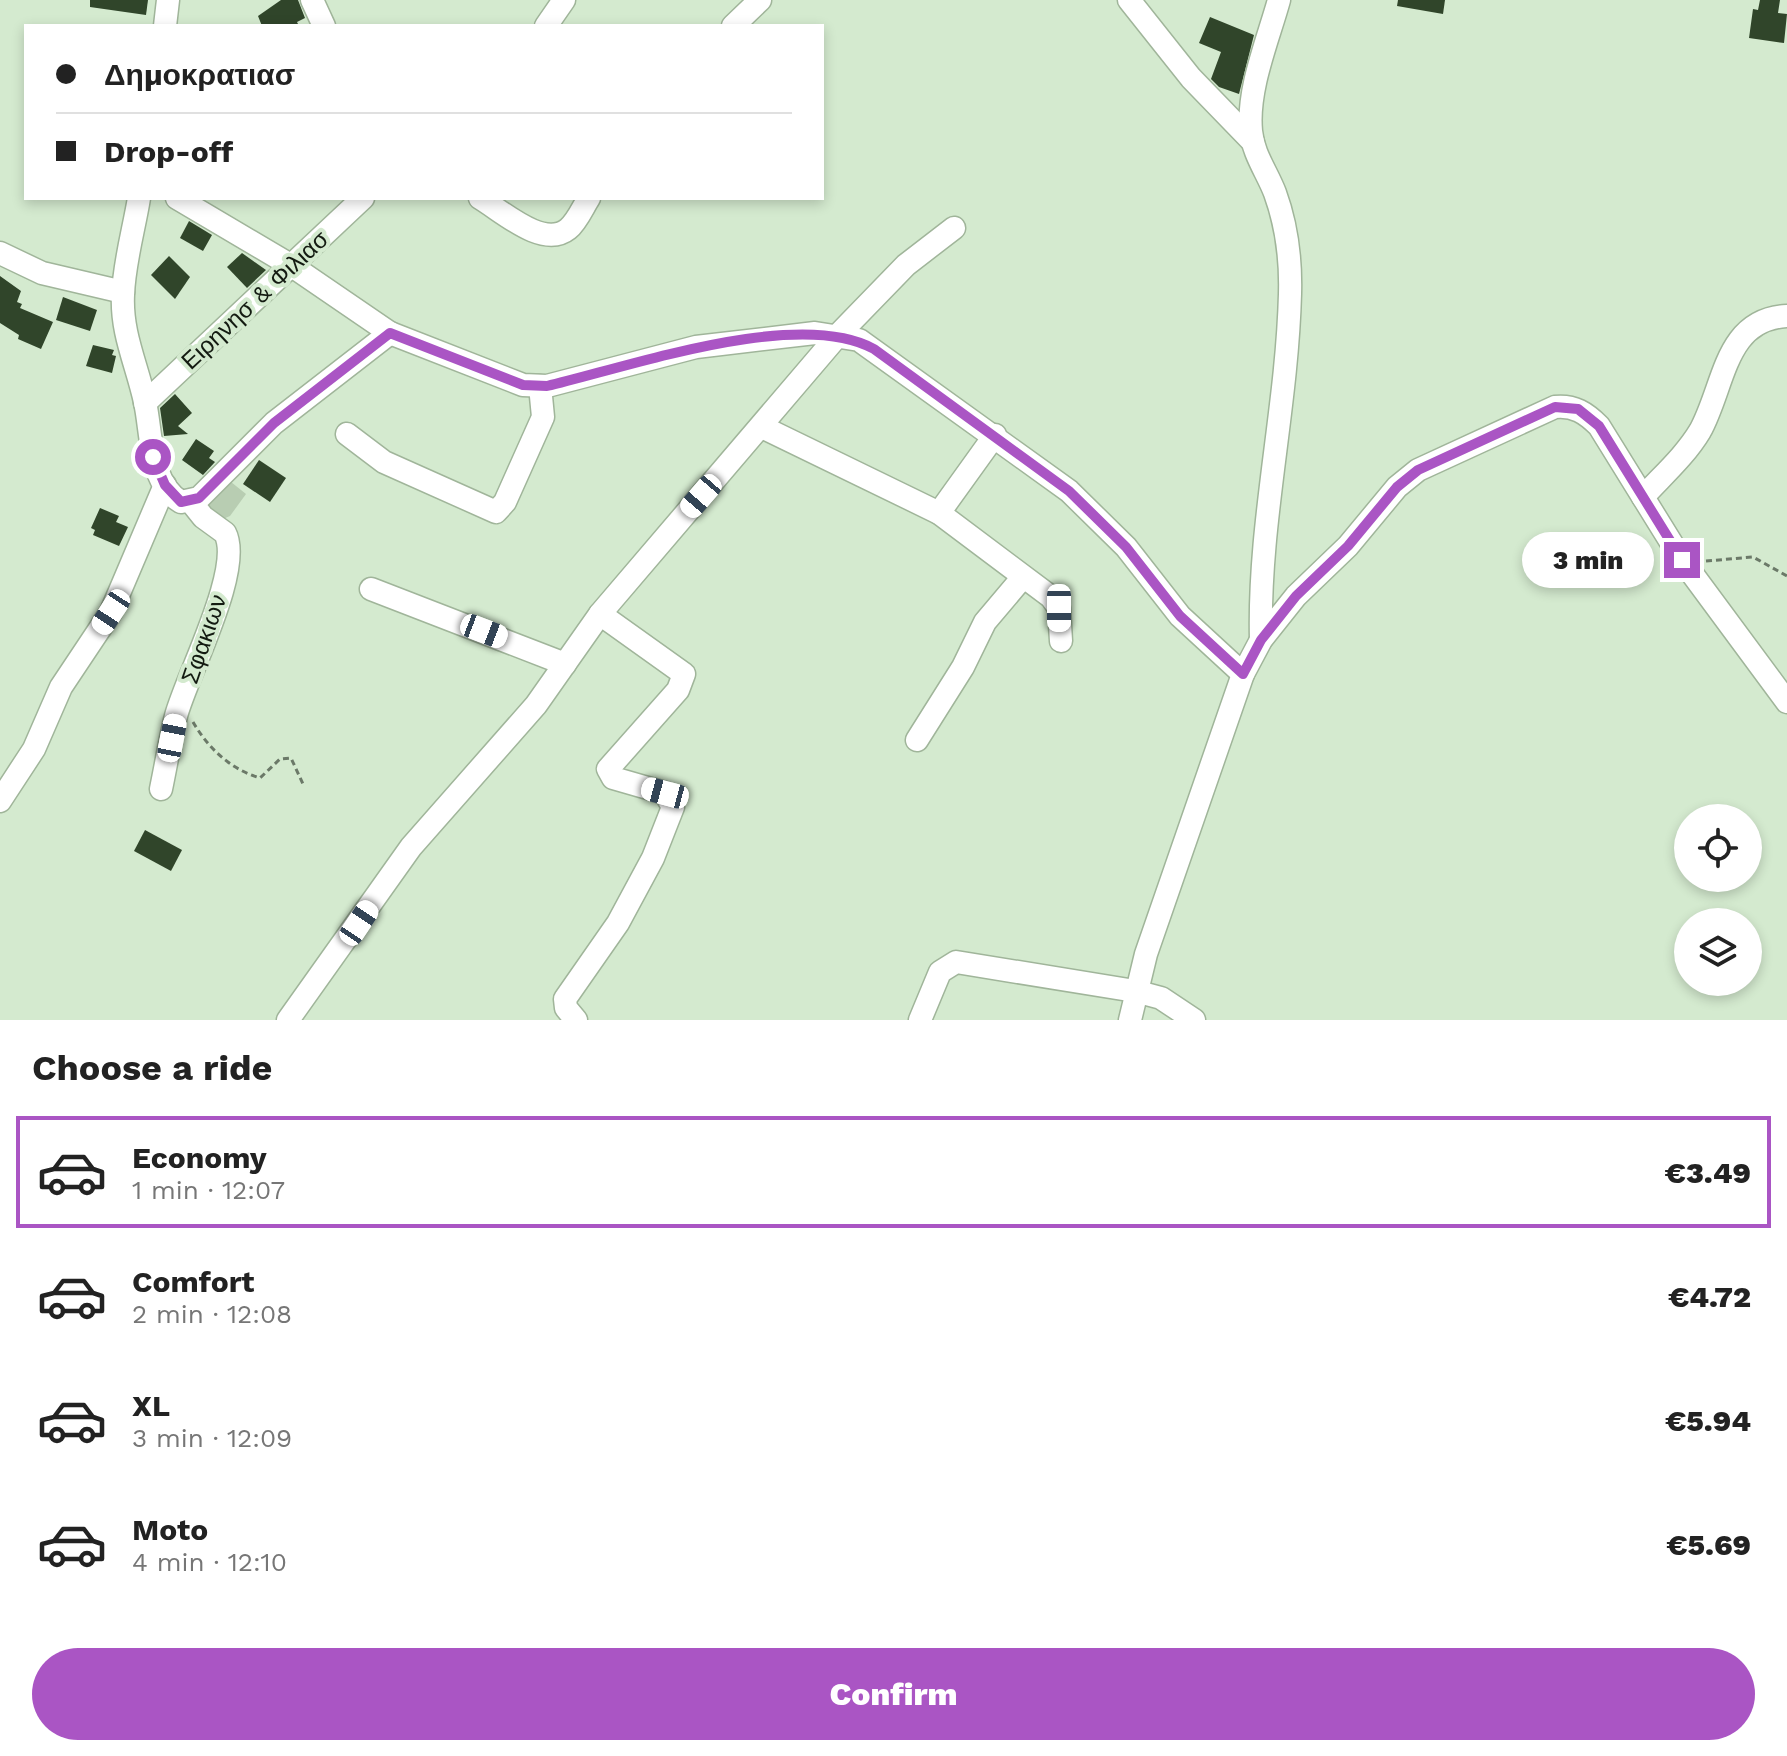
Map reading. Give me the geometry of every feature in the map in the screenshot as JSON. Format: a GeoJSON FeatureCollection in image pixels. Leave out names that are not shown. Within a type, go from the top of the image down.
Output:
{"type":"FeatureCollection","features":[{"type":"Feature","properties":{"kind":"street"},"geometry":{"type":"LineString","coordinates":[[165,24],[168,0]]}},
{"type":"Feature","properties":{"kind":"street"},"geometry":{"type":"LineString","coordinates":[[312,0],[323,24]]}},
{"type":"Feature","properties":{"kind":"street"},"geometry":{"type":"LineString","coordinates":[[547,24],[564,0]]}},
{"type":"Feature","properties":{"kind":"street"},"geometry":{"type":"LineString","coordinates":[[735,24],[760,0]]}},
{"type":"Feature","properties":{"kind":"street"},"geometry":{"type":"LineString","coordinates":[[1129,0],[1191,78],[1253,142]]}},
{"type":"Feature","properties":{"kind":"street"},"geometry":{"type":"LineString","coordinates":[[1261,640],[1260,598],[1288,358],[1290,252],[1275,193],[1253,142],[1250,127],[1259,72],[1279,0]]}},
{"type":"Feature","properties":{"kind":"street"},"geometry":{"type":"LineString","coordinates":[[0,801],[34,749],[61,687],[111,612],[165,485],[153,457],[145,403],[123,327],[123,292],[139,200]]}},
{"type":"Feature","properties":{"kind":"street"},"geometry":{"type":"LineString","coordinates":[[180,200],[292,266],[390,333],[423,343],[477,369],[523,385],[540,386],[696,347],[815,333],[839,334],[874,349],[1069,491],[1126,547],[1180,616],[1243,674]]}},
{"type":"Feature","properties":{"kind":"street","name":"Ειρηνησ & Φιλιασ"},"geometry":{"type":"LineString","coordinates":[[145,403],[361,200]]}},
{"type":"Feature","properties":{"kind":"street"},"geometry":{"type":"LineString","coordinates":[[483,200],[541,235],[557,235],[570,228],[588,200]]}},
{"type":"Feature","properties":{"kind":"street"},"geometry":{"type":"LineString","coordinates":[[288,1020],[411,847],[536,705],[600,614],[839,334],[906,265],[954,228]]}},
{"type":"Feature","properties":{"kind":"street"},"geometry":{"type":"LineString","coordinates":[[0,253],[42,273],[123,292]]}},
{"type":"Feature","properties":{"kind":"street"},"geometry":{"type":"LineString","coordinates":[[1643,497],[1690,447],[1743,333],[1769,317],[1787,316]]}},
{"type":"Feature","properties":{"kind":"street"},"geometry":{"type":"LineString","coordinates":[[192,502],[274,423],[390,333]]}},
{"type":"Feature","properties":{"kind":"street"},"geometry":{"type":"LineString","coordinates":[[347,434],[384,462],[496,512],[505,502],[543,417],[540,386]]}},
{"type":"Feature","properties":{"kind":"street"},"geometry":{"type":"LineString","coordinates":[[1130,1020],[1135,991],[1243,674],[1261,640],[1296,596],[1348,546],[1397,487],[1418,470],[1555,407],[1578,409],[1599,426],[1687,566],[1787,702]]}},
{"type":"Feature","properties":{"kind":"street"},"geometry":{"type":"LineString","coordinates":[[762,427],[939,513],[1051,597],[1059,608],[1061,641]]}},
{"type":"Feature","properties":{"kind":"street"},"geometry":{"type":"LineString","coordinates":[[939,513],[995,435]]}},
{"type":"Feature","properties":{"kind":"street","name":"Σφακιων"},"geometry":{"type":"LineString","coordinates":[[161,789],[177,712],[184,700],[221,591],[229,553],[225,533],[203,517],[192,502],[173,498],[165,485]]}},
{"type":"Feature","properties":{"kind":"street"},"geometry":{"type":"LineString","coordinates":[[917,740],[963,667],[985,622],[1023,577]]}},
{"type":"Feature","properties":{"kind":"street"},"geometry":{"type":"LineString","coordinates":[[371,589],[565,664]]}},
{"type":"Feature","properties":{"kind":"street"},"geometry":{"type":"LineString","coordinates":[[576,1020],[566,1008],[565,999],[618,923],[653,858],[673,807],[665,793],[613,778],[608,769],[678,690],[684,674],[600,614]]}},
{"type":"Feature","properties":{"kind":"street"},"geometry":{"type":"LineString","coordinates":[[920,1020],[940,972],[956,962],[1135,991],[1161,998],[1194,1020]]}},
{"type":"Feature","properties":{"kind":"path"},"geometry":{"type":"LineString","coordinates":[[1687,566],[1717,558],[1753,557],[1787,576]]}},
{"type":"Feature","properties":{"kind":"path"},"geometry":{"type":"LineString","coordinates":[[184,700],[202,737],[221,758],[260,778],[280,759],[291,758],[303,784]]}},
{"type":"Feature","properties":{"kind":"green space"},"geometry":{"type":"Polygon","coordinates":[[[226,478],[246,494],[230,516],[223,519],[209,510],[209,500],[226,478]]]}},
{"type":"Feature","properties":{"kind":"building"},"geometry":{"type":"Polygon","coordinates":[[[90,0],[148,0],[146,15],[90,7],[90,0]]]}},
{"type":"Feature","properties":{"kind":"building"},"geometry":{"type":"Polygon","coordinates":[[[281,0],[298,0],[305,18],[298,24],[261,24],[258,16],[281,0]]]}},
{"type":"Feature","properties":{"kind":"building"},"geometry":{"type":"Polygon","coordinates":[[[1398,0],[1445,0],[1443,14],[1397,6],[1398,0]]]}},
{"type":"Feature","properties":{"kind":"building"},"geometry":{"type":"Polygon","coordinates":[[[1760,0],[1780,0],[1778,13],[1787,14],[1784,43],[1749,38],[1753,9],[1758,10],[1760,0]]]}},
{"type":"Feature","properties":{"kind":"building"},"geometry":{"type":"Polygon","coordinates":[[[1210,17],[1254,35],[1239,94],[1219,87],[1211,79],[1221,52],[1199,43],[1210,17]]]}},
{"type":"Feature","properties":{"kind":"building"},"geometry":{"type":"Polygon","coordinates":[[[189,221],[212,235],[203,251],[180,238],[189,221]]]}},
{"type":"Feature","properties":{"kind":"building"},"geometry":{"type":"Polygon","coordinates":[[[242,253],[266,270],[247,288],[227,267],[242,253]]]}},
{"type":"Feature","properties":{"kind":"building"},"geometry":{"type":"Polygon","coordinates":[[[169,256],[190,277],[175,299],[151,275],[169,256]]]}},
{"type":"Feature","properties":{"kind":"building"},"geometry":{"type":"Polygon","coordinates":[[[0,276],[21,291],[17,302],[22,304],[20,308],[53,322],[41,349],[18,339],[19,335],[0,323],[0,276]]]}},
{"type":"Feature","properties":{"kind":"building"},"geometry":{"type":"Polygon","coordinates":[[[63,297],[97,310],[90,331],[56,320],[63,297]]]}},
{"type":"Feature","properties":{"kind":"building"},"geometry":{"type":"Polygon","coordinates":[[[93,345],[114,350],[112,355],[116,356],[112,373],[86,366],[93,345]]]}},
{"type":"Feature","properties":{"kind":"building"},"geometry":{"type":"Polygon","coordinates":[[[175,394],[192,413],[178,426],[188,434],[164,436],[160,408],[175,394]]]}},
{"type":"Feature","properties":{"kind":"building"},"geometry":{"type":"Polygon","coordinates":[[[196,439],[214,451],[209,458],[215,462],[203,475],[182,460],[196,439]]]}},
{"type":"Feature","properties":{"kind":"building"},"geometry":{"type":"Polygon","coordinates":[[[259,460],[286,478],[270,502],[243,484],[259,460]]]}},
{"type":"Feature","properties":{"kind":"building"},"geometry":{"type":"Polygon","coordinates":[[[100,508],[119,516],[116,522],[128,527],[119,546],[93,535],[95,530],[91,528],[100,508]]]}},
{"type":"Feature","properties":{"kind":"building"},"geometry":{"type":"Polygon","coordinates":[[[145,830],[182,850],[171,871],[134,851],[145,830]]]}},
{"type":"Feature","properties":{"kind":"route"},"geometry":{"type":"LineString","coordinates":[[153,457],[173,498],[181,502],[199,498],[274,423],[390,333],[423,343],[477,369],[523,385],[547,386],[640,359],[696,347],[815,333],[839,334],[874,349],[1069,491],[1126,547],[1180,616],[1243,674],[1261,640],[1296,596],[1363,530],[1397,487],[1418,470],[1555,407],[1578,409],[1599,426],[1682,560]]}}]}
